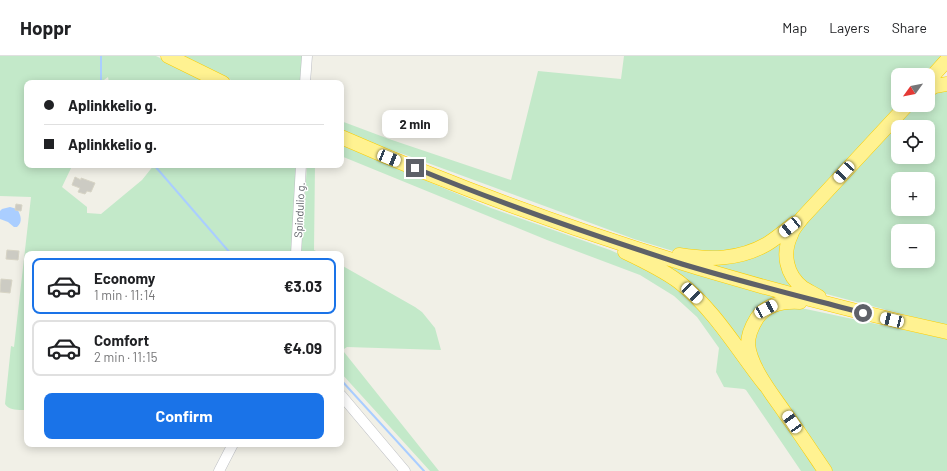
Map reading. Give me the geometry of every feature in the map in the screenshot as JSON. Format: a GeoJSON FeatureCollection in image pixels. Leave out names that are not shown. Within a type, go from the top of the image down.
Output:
{"type":"FeatureCollection","features":[{"type":"Feature","properties":{"kind":"highway"},"geometry":{"type":"LineString","coordinates":[[168,56],[217,80]]}},
{"type":"Feature","properties":{"kind":"highway"},"geometry":{"type":"LineString","coordinates":[[935,73],[947,60]]}},
{"type":"Feature","properties":{"kind":"highway"},"geometry":{"type":"LineString","coordinates":[[935,86],[947,84]]}},
{"type":"Feature","properties":{"kind":"highway"},"geometry":{"type":"LineString","coordinates":[[827,304],[802,287],[792,276],[788,268],[786,255],[791,234],[803,217],[900,112]]}},
{"type":"Feature","properties":{"kind":"highway"},"geometry":{"type":"LineString","coordinates":[[344,138],[443,179],[580,230],[644,250],[682,264],[827,304],[947,332]]}},
{"type":"Feature","properties":{"kind":"highway"},"geometry":{"type":"LineString","coordinates":[[644,250],[707,259],[735,256],[751,252],[768,244],[803,217]]}},
{"type":"Feature","properties":{"kind":"highway"},"geometry":{"type":"LineString","coordinates":[[580,230],[663,271],[687,289],[703,304],[766,386],[825,471]]}},
{"type":"Feature","properties":{"kind":"highway"},"geometry":{"type":"LineString","coordinates":[[766,386],[750,354],[748,343],[752,325],[759,315],[775,304],[792,302],[827,304]]}},
{"type":"Feature","properties":{"kind":"street"},"geometry":{"type":"LineString","coordinates":[[305,80],[307,56]]}},
{"type":"Feature","properties":{"kind":"street","name":"Spindulio g."},"geometry":{"type":"LineString","coordinates":[[296,251],[301,168]]}},
{"type":"Feature","properties":{"kind":"street"},"geometry":{"type":"LineString","coordinates":[[344,399],[405,471]]}},
{"type":"Feature","properties":{"kind":"street"},"geometry":{"type":"LineString","coordinates":[[219,471],[231,447]]}},
{"type":"Feature","properties":{"kind":"green space"},"geometry":{"type":"Polygon","coordinates":[[[0,56],[156,56],[205,80],[108,80],[108,77],[104,80],[24,80],[24,168],[71,168],[62,187],[87,207],[87,213],[101,214],[142,180],[152,168],[298,168],[292,251],[25,251],[31,197],[0,196],[0,56]]]}},
{"type":"Feature","properties":{"kind":"green space"},"geometry":{"type":"Polygon","coordinates":[[[183,56],[302,56],[301,80],[231,80],[183,56]]]}},
{"type":"Feature","properties":{"kind":"green space"},"geometry":{"type":"Polygon","coordinates":[[[624,56],[946,56],[935,68],[891,68],[892,112],[801,212],[753,248],[689,254],[673,251],[634,239],[376,145],[344,131],[344,122],[389,139],[511,180],[538,71],[621,79],[624,56]]]}},
{"type":"Feature","properties":{"kind":"green space"},"geometry":{"type":"Polygon","coordinates":[[[947,88],[947,326],[815,291],[799,279],[790,251],[795,234],[891,130],[891,164],[935,164],[935,120],[900,120],[908,112],[935,112],[935,92],[947,88]]]}},
{"type":"Feature","properties":{"kind":"green space"},"geometry":{"type":"Polygon","coordinates":[[[344,146],[491,208],[610,250],[646,266],[668,279],[708,315],[819,471],[801,471],[746,390],[724,387],[716,372],[719,348],[697,317],[674,296],[640,275],[547,240],[344,157],[344,146]]]}},
{"type":"Feature","properties":{"kind":"green space"},"geometry":{"type":"Polygon","coordinates":[[[307,168],[315,168],[314,250],[316,251],[301,251],[307,168]]]}},
{"type":"Feature","properties":{"kind":"green space"},"geometry":{"type":"Polygon","coordinates":[[[787,234],[796,290],[704,264],[787,234]]]}},
{"type":"Feature","properties":{"kind":"green space"},"geometry":{"type":"Polygon","coordinates":[[[24,259],[24,410],[12,409],[5,404],[11,346],[14,347],[24,259]]]}},
{"type":"Feature","properties":{"kind":"green space"},"geometry":{"type":"Polygon","coordinates":[[[658,263],[783,299],[768,303],[743,350],[658,263]]]}},
{"type":"Feature","properties":{"kind":"green space"},"geometry":{"type":"Polygon","coordinates":[[[344,267],[422,312],[435,328],[441,350],[347,347],[344,349],[344,267]]]}},
{"type":"Feature","properties":{"kind":"green space"},"geometry":{"type":"Polygon","coordinates":[[[801,308],[947,339],[947,471],[831,471],[755,358],[754,331],[773,309],[801,308]]]}},
{"type":"Feature","properties":{"kind":"green space"},"geometry":{"type":"Polygon","coordinates":[[[344,352],[439,471],[430,471],[344,376],[344,352]]]}},
{"type":"Feature","properties":{"kind":"water"},"geometry":{"type":"Polygon","coordinates":[[[10,207],[17,209],[20,214],[21,221],[17,227],[14,227],[8,222],[0,219],[0,211],[10,207]]]}},
{"type":"Feature","properties":{"kind":"building"},"geometry":{"type":"Polygon","coordinates":[[[75,177],[95,183],[91,192],[87,191],[85,194],[78,192],[80,188],[72,185],[75,177]]]}},
{"type":"Feature","properties":{"kind":"building"},"geometry":{"type":"Polygon","coordinates":[[[16,204],[22,205],[21,211],[15,210],[16,204]]]}},
{"type":"Feature","properties":{"kind":"building"},"geometry":{"type":"Polygon","coordinates":[[[7,250],[19,251],[18,260],[6,259],[7,250]]]}},
{"type":"Feature","properties":{"kind":"building"},"geometry":{"type":"Polygon","coordinates":[[[1,279],[12,280],[10,293],[0,292],[1,279]]]}},
{"type":"Feature","properties":{"kind":"waterway"},"geometry":{"type":"LineString","coordinates":[[101,56],[101,80]]}},
{"type":"Feature","properties":{"kind":"waterway"},"geometry":{"type":"LineString","coordinates":[[157,168],[228,251]]}},
{"type":"Feature","properties":{"kind":"waterway"},"geometry":{"type":"LineString","coordinates":[[344,383],[424,471]]}},
{"type":"Feature","properties":{"kind":"route"},"geometry":{"type":"LineString","coordinates":[[415,168],[506,204],[682,264],[863,313]]}}]}
